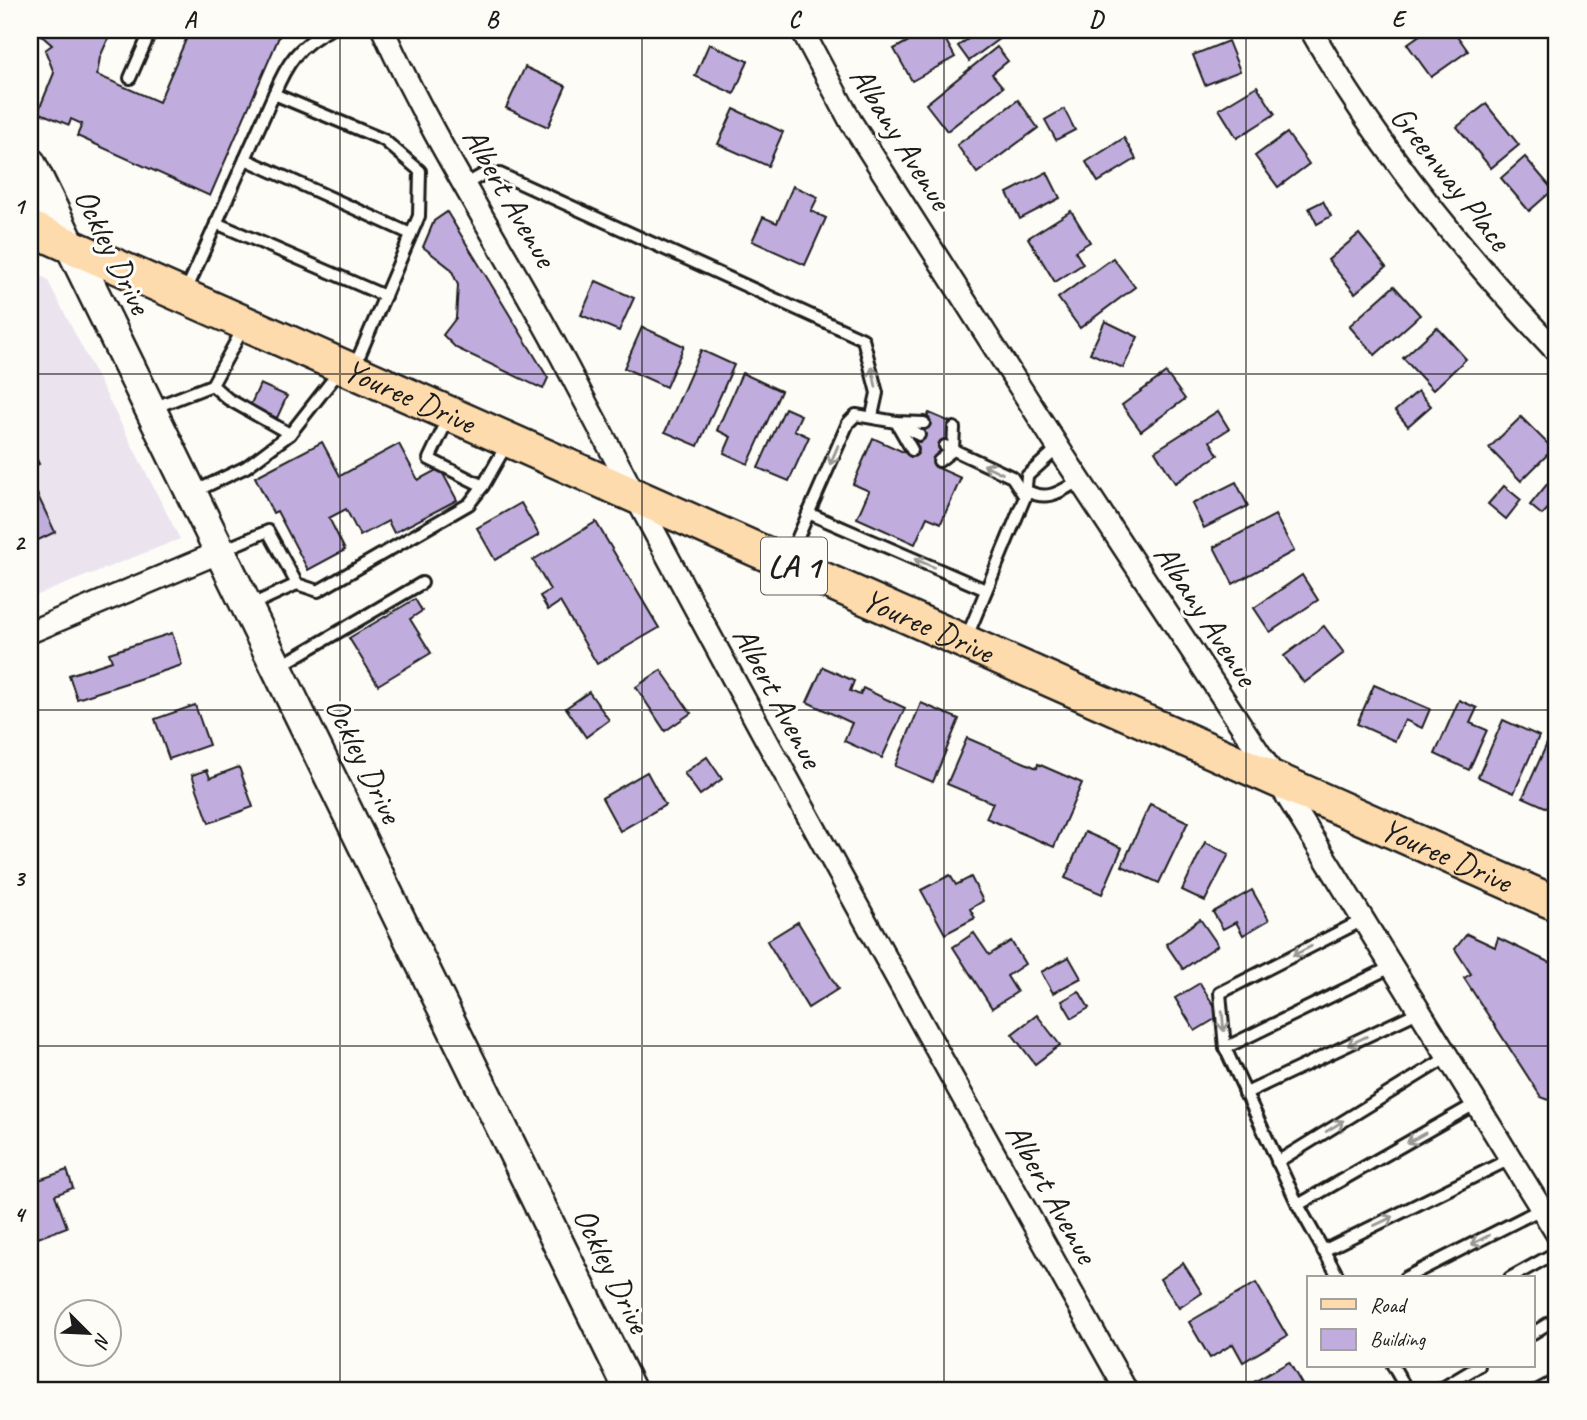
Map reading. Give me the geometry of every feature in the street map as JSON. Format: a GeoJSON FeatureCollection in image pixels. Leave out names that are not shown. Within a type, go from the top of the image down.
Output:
{"type":"FeatureCollection","features":[{"type":"Feature","properties":{"kind":"main road","name":"Youree Drive"},"geometry":{"type":"LineString","coordinates":[[30,228],[1557,904]]}},
{"type":"Feature","properties":{"kind":"street","name":"Albert Avenue"},"geometry":{"type":"LineString","coordinates":[[383,30],[403,73],[521,281],[810,824],[1126,1390]]}},
{"type":"Feature","properties":{"kind":"street","name":"Albany Avenue"},"geometry":{"type":"LineString","coordinates":[[802,30],[851,122],[1080,480],[1277,780],[1557,1234]]}},
{"type":"Feature","properties":{"kind":"street","name":"Greenway Place"},"geometry":{"type":"LineString","coordinates":[[1311,30],[1358,108],[1435,212],[1495,286],[1557,352]]}},
{"type":"Feature","properties":{"kind":"street","name":"Ockley Drive"},"geometry":{"type":"LineString","coordinates":[[30,163],[630,1390]]}},
{"type":"Feature","properties":{"kind":"street"},"geometry":{"type":"LineString","coordinates":[[30,632],[220,552]]}},
{"type":"Feature","properties":{"kind":"lane"},"geometry":{"type":"LineString","coordinates":[[130,78],[151,30]]}},
{"type":"Feature","properties":{"kind":"lane"},"geometry":{"type":"LineString","coordinates":[[184,296],[287,63],[312,38],[329,30]]}},
{"type":"Feature","properties":{"kind":"lane"},"geometry":{"type":"LineString","coordinates":[[191,494],[246,467],[290,434],[348,369],[385,296],[419,216],[420,171],[384,141],[274,94]]}},
{"type":"Feature","properties":{"kind":"lane"},"geometry":{"type":"LineString","coordinates":[[245,159],[411,234]]}},
{"type":"Feature","properties":{"kind":"lane"},"geometry":{"type":"LineString","coordinates":[[466,184],[484,174],[500,174],[863,339],[877,393],[872,416]]}},
{"type":"Feature","properties":{"kind":"lane"},"geometry":{"type":"LineString","coordinates":[[216,223],[385,296]]}},
{"type":"Feature","properties":{"kind":"lane"},"geometry":{"type":"LineString","coordinates":[[150,409],[212,385],[246,323]]}},
{"type":"Feature","properties":{"kind":"lane"},"geometry":{"type":"LineString","coordinates":[[212,385],[228,399],[290,434]]}},
{"type":"Feature","properties":{"kind":"lane"},"geometry":{"type":"LineString","coordinates":[[451,414],[429,459],[484,486]]}},
{"type":"Feature","properties":{"kind":"lane"},"geometry":{"type":"LineString","coordinates":[[787,563],[848,423],[856,415],[896,422],[919,435]]}},
{"type":"Feature","properties":{"kind":"lane"},"geometry":{"type":"LineString","coordinates":[[896,422],[926,419]]}},
{"type":"Feature","properties":{"kind":"lane"},"geometry":{"type":"LineString","coordinates":[[896,422],[912,450]]}},
{"type":"Feature","properties":{"kind":"lane"},"geometry":{"type":"LineString","coordinates":[[939,461],[949,448],[952,431]]}},
{"type":"Feature","properties":{"kind":"lane"},"geometry":{"type":"LineString","coordinates":[[220,552],[268,531],[297,584],[318,591],[469,504],[484,486],[510,440]]}},
{"type":"Feature","properties":{"kind":"lane"},"geometry":{"type":"LineString","coordinates":[[965,642],[1026,494],[1027,477],[1059,447]]}},
{"type":"Feature","properties":{"kind":"lane"},"geometry":{"type":"LineString","coordinates":[[949,448],[1012,477],[1026,494],[1042,498],[1050,497],[1080,480]]}},
{"type":"Feature","properties":{"kind":"lane"},"geometry":{"type":"LineString","coordinates":[[808,513],[986,590]]}},
{"type":"Feature","properties":{"kind":"lane"},"geometry":{"type":"LineString","coordinates":[[277,667],[422,583]]}},
{"type":"Feature","properties":{"kind":"lane"},"geometry":{"type":"LineString","coordinates":[[247,607],[297,584]]}},
{"type":"Feature","properties":{"kind":"lane"},"geometry":{"type":"LineString","coordinates":[[1338,1276],[1298,1205],[1244,1094],[1225,1048],[1220,993],[1363,920]]}},
{"type":"Feature","properties":{"kind":"lane"},"geometry":{"type":"LineString","coordinates":[[1225,1048],[1391,967]]}},
{"type":"Feature","properties":{"kind":"lane"},"geometry":{"type":"LineString","coordinates":[[1244,1094],[1418,1012]]}},
{"type":"Feature","properties":{"kind":"lane"},"geometry":{"type":"LineString","coordinates":[[1277,1162],[1446,1058]]}},
{"type":"Feature","properties":{"kind":"lane"},"geometry":{"type":"LineString","coordinates":[[1298,1205],[1475,1104]]}},
{"type":"Feature","properties":{"kind":"lane"},"geometry":{"type":"LineString","coordinates":[[1322,1251],[1510,1159]]}},
{"type":"Feature","properties":{"kind":"lane"},"geometry":{"type":"LineString","coordinates":[[1409,1276],[1541,1209]]}},
{"type":"Feature","properties":{"kind":"lane"},"geometry":{"type":"LineString","coordinates":[[1514,1276],[1557,1252]]}},
{"type":"Feature","properties":{"kind":"lane"},"geometry":{"type":"LineString","coordinates":[[1534,1332],[1557,1318]]}},
{"type":"Feature","properties":{"kind":"lane"},"geometry":{"type":"LineString","coordinates":[[1394,1368],[1407,1390]]}},
{"type":"Feature","properties":{"kind":"lane"},"geometry":{"type":"LineString","coordinates":[[1439,1390],[1476,1368]]}},
{"type":"Feature","properties":{"kind":"lane"},"geometry":{"type":"LineString","coordinates":[[1538,1390],[1557,1380]]}},
{"type":"Feature","properties":{"kind":"shaded area"},"geometry":{"type":"Polygon","coordinates":[[[30,271],[47,279],[180,539],[30,598],[30,271]]]}},
{"type":"Feature","properties":{"kind":"building"},"geometry":{"type":"Polygon","coordinates":[[[35,30],[112,30],[100,57],[97,75],[159,102],[190,30],[282,30],[210,196],[77,136],[82,124],[71,119],[69,125],[38,112],[54,73],[45,50],[52,45],[35,30]]]}},
{"type":"Feature","properties":{"kind":"building"},"geometry":{"type":"Polygon","coordinates":[[[929,30],[940,30],[955,57],[912,81],[894,49],[929,30]]]}},
{"type":"Feature","properties":{"kind":"building"},"geometry":{"type":"Polygon","coordinates":[[[981,30],[994,30],[1000,38],[969,61],[958,46],[981,30]]]}},
{"type":"Feature","properties":{"kind":"building"},"geometry":{"type":"Polygon","coordinates":[[[1164,30],[1187,30],[1169,39],[1164,30]]]}},
{"type":"Feature","properties":{"kind":"building"},"geometry":{"type":"Polygon","coordinates":[[[1427,30],[1453,30],[1468,51],[1431,77],[1407,44],[1427,30]]]}},
{"type":"Feature","properties":{"kind":"building"},"geometry":{"type":"Polygon","coordinates":[[[1228,41],[1240,71],[1205,85],[1193,55],[1228,41]]]}},
{"type":"Feature","properties":{"kind":"building"},"geometry":{"type":"Polygon","coordinates":[[[709,44],[748,61],[734,94],[695,76],[709,44]]]}},
{"type":"Feature","properties":{"kind":"building"},"geometry":{"type":"Polygon","coordinates":[[[997,47],[1008,61],[992,74],[1003,87],[947,131],[926,104],[997,47]]]}},
{"type":"Feature","properties":{"kind":"building"},"geometry":{"type":"Polygon","coordinates":[[[525,67],[566,86],[548,127],[506,108],[525,67]]]}},
{"type":"Feature","properties":{"kind":"building"},"geometry":{"type":"Polygon","coordinates":[[[1257,86],[1275,114],[1237,138],[1219,109],[1257,86]]]}},
{"type":"Feature","properties":{"kind":"building"},"geometry":{"type":"Polygon","coordinates":[[[1018,100],[1038,128],[977,173],[957,145],[1018,100]]]}},
{"type":"Feature","properties":{"kind":"building"},"geometry":{"type":"Polygon","coordinates":[[[1486,104],[1519,145],[1491,168],[1457,127],[1486,104]]]}},
{"type":"Feature","properties":{"kind":"building"},"geometry":{"type":"Polygon","coordinates":[[[734,109],[783,132],[768,166],[718,144],[734,109]]]}},
{"type":"Feature","properties":{"kind":"building"},"geometry":{"type":"Polygon","coordinates":[[[1064,109],[1075,130],[1056,140],[1045,120],[1064,109]]]}},
{"type":"Feature","properties":{"kind":"building"},"geometry":{"type":"Polygon","coordinates":[[[1287,133],[1309,164],[1278,187],[1255,156],[1287,133]]]}},
{"type":"Feature","properties":{"kind":"building"},"geometry":{"type":"Polygon","coordinates":[[[1124,138],[1136,159],[1098,182],[1086,162],[1124,138]]]}},
{"type":"Feature","properties":{"kind":"building"},"geometry":{"type":"Polygon","coordinates":[[[1525,157],[1553,190],[1529,211],[1501,178],[1525,157]]]}},
{"type":"Feature","properties":{"kind":"building"},"geometry":{"type":"Polygon","coordinates":[[[1047,172],[1060,198],[1020,219],[1007,193],[1047,172]]]}},
{"type":"Feature","properties":{"kind":"building"},"geometry":{"type":"Polygon","coordinates":[[[793,186],[818,197],[811,211],[826,218],[805,265],[752,241],[763,217],[777,223],[793,186]]]}},
{"type":"Feature","properties":{"kind":"building"},"geometry":{"type":"Polygon","coordinates":[[[1323,201],[1331,216],[1317,224],[1309,208],[1323,201]]]}},
{"type":"Feature","properties":{"kind":"building"},"geometry":{"type":"Polygon","coordinates":[[[1071,211],[1090,242],[1075,251],[1083,264],[1055,282],[1028,238],[1071,211]]]}},
{"type":"Feature","properties":{"kind":"building"},"geometry":{"type":"Polygon","coordinates":[[[447,212],[548,378],[543,389],[456,348],[443,335],[456,318],[458,285],[451,269],[423,247],[434,221],[447,212]]]}},
{"type":"Feature","properties":{"kind":"building"},"geometry":{"type":"Polygon","coordinates":[[[1359,234],[1386,267],[1355,293],[1328,260],[1359,234]]]}},
{"type":"Feature","properties":{"kind":"building"},"geometry":{"type":"Polygon","coordinates":[[[1113,258],[1135,287],[1080,328],[1058,298],[1113,258]]]}},
{"type":"Feature","properties":{"kind":"building"},"geometry":{"type":"Polygon","coordinates":[[[596,281],[634,298],[619,331],[581,315],[596,281]]]}},
{"type":"Feature","properties":{"kind":"building"},"geometry":{"type":"Polygon","coordinates":[[[1394,286],[1420,315],[1375,355],[1349,326],[1394,286]]]}},
{"type":"Feature","properties":{"kind":"building"},"geometry":{"type":"Polygon","coordinates":[[[1105,321],[1138,337],[1123,368],[1090,353],[1105,321]]]}},
{"type":"Feature","properties":{"kind":"building"},"geometry":{"type":"Polygon","coordinates":[[[642,327],[684,346],[666,387],[624,368],[642,327]]]}},
{"type":"Feature","properties":{"kind":"building"},"geometry":{"type":"Polygon","coordinates":[[[1437,327],[1466,359],[1433,390],[1403,358],[1437,327]]]}},
{"type":"Feature","properties":{"kind":"building"},"geometry":{"type":"Polygon","coordinates":[[[701,350],[734,365],[698,446],[665,432],[701,350]]]}},
{"type":"Feature","properties":{"kind":"building"},"geometry":{"type":"Polygon","coordinates":[[[742,373],[781,391],[748,464],[724,453],[731,437],[717,430],[742,373]]]}},
{"type":"Feature","properties":{"kind":"building"},"geometry":{"type":"Polygon","coordinates":[[[1166,373],[1185,399],[1141,431],[1122,405],[1166,373]]]}},
{"type":"Feature","properties":{"kind":"building"},"geometry":{"type":"Polygon","coordinates":[[[260,384],[287,396],[277,418],[250,406],[260,384]]]}},
{"type":"Feature","properties":{"kind":"building"},"geometry":{"type":"Polygon","coordinates":[[[1418,391],[1431,406],[1408,426],[1395,411],[1418,391]]]}},
{"type":"Feature","properties":{"kind":"building"},"geometry":{"type":"Polygon","coordinates":[[[785,408],[801,415],[794,430],[809,437],[789,481],[758,468],[785,408]]]}},
{"type":"Feature","properties":{"kind":"building"},"geometry":{"type":"Polygon","coordinates":[[[1218,411],[1229,429],[1210,441],[1218,455],[1175,483],[1155,451],[1218,411]]]}},
{"type":"Feature","properties":{"kind":"building"},"geometry":{"type":"Polygon","coordinates":[[[929,413],[955,424],[936,467],[961,478],[941,523],[927,517],[915,544],[857,518],[869,491],[853,484],[873,438],[910,455],[929,413]]]}},
{"type":"Feature","properties":{"kind":"building"},"geometry":{"type":"Polygon","coordinates":[[[1521,417],[1553,449],[1521,481],[1489,448],[1521,417]]]}},
{"type":"Feature","properties":{"kind":"building"},"geometry":{"type":"Polygon","coordinates":[[[322,442],[340,476],[399,444],[418,480],[440,468],[457,500],[394,533],[388,521],[360,536],[346,509],[329,518],[345,550],[308,570],[277,511],[273,513],[255,477],[322,442]]]}},
{"type":"Feature","properties":{"kind":"building"},"geometry":{"type":"Polygon","coordinates":[[[30,445],[39,464],[30,468],[30,445]]]}},
{"type":"Feature","properties":{"kind":"building"},"geometry":{"type":"Polygon","coordinates":[[[1557,472],[1557,499],[1542,515],[1530,505],[1557,472]]]}},
{"type":"Feature","properties":{"kind":"building"},"geometry":{"type":"Polygon","coordinates":[[[30,479],[55,532],[30,544],[30,479]]]}},
{"type":"Feature","properties":{"kind":"building"},"geometry":{"type":"Polygon","coordinates":[[[1236,482],[1248,506],[1204,528],[1192,504],[1236,482]]]}},
{"type":"Feature","properties":{"kind":"building"},"geometry":{"type":"Polygon","coordinates":[[[1504,486],[1521,500],[1506,519],[1488,504],[1504,486]]]}},
{"type":"Feature","properties":{"kind":"building"},"geometry":{"type":"Polygon","coordinates":[[[521,503],[539,535],[495,560],[477,528],[521,503]]]}},
{"type":"Feature","properties":{"kind":"building"},"geometry":{"type":"Polygon","coordinates":[[[1275,515],[1294,551],[1233,584],[1214,547],[1275,515]]]}},
{"type":"Feature","properties":{"kind":"building"},"geometry":{"type":"Polygon","coordinates":[[[596,522],[659,628],[597,664],[560,602],[548,610],[540,596],[550,590],[533,560],[596,522]]]}},
{"type":"Feature","properties":{"kind":"building"},"geometry":{"type":"Polygon","coordinates":[[[1302,575],[1318,600],[1270,632],[1254,608],[1302,575]]]}},
{"type":"Feature","properties":{"kind":"building"},"geometry":{"type":"Polygon","coordinates":[[[415,599],[422,611],[410,619],[431,653],[378,685],[349,638],[415,599]]]}},
{"type":"Feature","properties":{"kind":"building"},"geometry":{"type":"Polygon","coordinates":[[[1324,626],[1344,653],[1304,683],[1284,656],[1324,626]]]}},
{"type":"Feature","properties":{"kind":"building"},"geometry":{"type":"Polygon","coordinates":[[[172,633],[182,665],[77,699],[69,675],[112,661],[109,653],[172,633]]]}},
{"type":"Feature","properties":{"kind":"building"},"geometry":{"type":"Polygon","coordinates":[[[823,667],[854,681],[850,691],[860,695],[863,688],[905,708],[882,758],[844,741],[852,723],[807,702],[823,667]]]}},
{"type":"Feature","properties":{"kind":"building"},"geometry":{"type":"Polygon","coordinates":[[[661,670],[691,713],[665,731],[636,687],[661,670]]]}},
{"type":"Feature","properties":{"kind":"building"},"geometry":{"type":"Polygon","coordinates":[[[1374,685],[1430,709],[1422,728],[1405,720],[1395,741],[1357,724],[1374,685]]]}},
{"type":"Feature","properties":{"kind":"building"},"geometry":{"type":"Polygon","coordinates":[[[589,692],[609,720],[586,737],[566,708],[589,692]]]}},
{"type":"Feature","properties":{"kind":"building"},"geometry":{"type":"Polygon","coordinates":[[[1459,700],[1477,708],[1470,723],[1487,730],[1469,770],[1435,754],[1459,700]]]}},
{"type":"Feature","properties":{"kind":"building"},"geometry":{"type":"Polygon","coordinates":[[[921,703],[959,719],[933,782],[895,766],[921,703]]]}},
{"type":"Feature","properties":{"kind":"building"},"geometry":{"type":"Polygon","coordinates":[[[195,705],[209,745],[169,759],[155,719],[195,705]]]}},
{"type":"Feature","properties":{"kind":"building"},"geometry":{"type":"Polygon","coordinates":[[[1503,720],[1539,736],[1514,793],[1478,777],[1503,720]]]}},
{"type":"Feature","properties":{"kind":"building"},"geometry":{"type":"Polygon","coordinates":[[[1550,737],[1557,741],[1557,804],[1554,811],[1523,797],[1550,737]]]}},
{"type":"Feature","properties":{"kind":"building"},"geometry":{"type":"Polygon","coordinates":[[[967,738],[1037,768],[1038,764],[1082,783],[1054,847],[986,818],[993,803],[947,784],[967,738]]]}},
{"type":"Feature","properties":{"kind":"building"},"geometry":{"type":"Polygon","coordinates":[[[707,757],[722,779],[700,795],[684,773],[707,757]]]}},
{"type":"Feature","properties":{"kind":"building"},"geometry":{"type":"Polygon","coordinates":[[[239,767],[253,807],[209,823],[192,775],[207,770],[210,778],[239,767]]]}},
{"type":"Feature","properties":{"kind":"building"},"geometry":{"type":"Polygon","coordinates":[[[647,772],[665,805],[620,831],[602,798],[647,772]]]}},
{"type":"Feature","properties":{"kind":"building"},"geometry":{"type":"Polygon","coordinates":[[[1150,804],[1188,822],[1159,883],[1122,866],[1150,804]]]}},
{"type":"Feature","properties":{"kind":"building"},"geometry":{"type":"Polygon","coordinates":[[[1085,832],[1122,848],[1102,894],[1065,878],[1085,832]]]}},
{"type":"Feature","properties":{"kind":"building"},"geometry":{"type":"Polygon","coordinates":[[[1205,842],[1229,854],[1205,901],[1182,890],[1205,842]]]}},
{"type":"Feature","properties":{"kind":"building"},"geometry":{"type":"Polygon","coordinates":[[[950,875],[956,885],[971,877],[983,901],[970,909],[975,918],[945,934],[921,890],[950,875]]]}},
{"type":"Feature","properties":{"kind":"building"},"geometry":{"type":"Polygon","coordinates":[[[1252,890],[1269,920],[1243,935],[1236,922],[1223,929],[1213,912],[1252,890]]]}},
{"type":"Feature","properties":{"kind":"building"},"geometry":{"type":"Polygon","coordinates":[[[1200,919],[1218,945],[1183,969],[1166,944],[1200,919]]]}},
{"type":"Feature","properties":{"kind":"building"},"geometry":{"type":"Polygon","coordinates":[[[798,922],[838,989],[808,1008],[767,941],[798,922]]]}},
{"type":"Feature","properties":{"kind":"building"},"geometry":{"type":"Polygon","coordinates":[[[974,933],[989,955],[1011,941],[1025,964],[1007,976],[1017,992],[992,1008],[953,947],[974,933]]]}},
{"type":"Feature","properties":{"kind":"building"},"geometry":{"type":"Polygon","coordinates":[[[1467,934],[1495,947],[1498,938],[1557,966],[1557,1103],[1541,1097],[1464,978],[1471,974],[1455,949],[1467,934]]]}},
{"type":"Feature","properties":{"kind":"building"},"geometry":{"type":"Polygon","coordinates":[[[1069,957],[1081,978],[1053,993],[1041,972],[1069,957]]]}},
{"type":"Feature","properties":{"kind":"building"},"geometry":{"type":"Polygon","coordinates":[[[1200,983],[1220,1016],[1195,1031],[1175,998],[1200,983]]]}},
{"type":"Feature","properties":{"kind":"building"},"geometry":{"type":"Polygon","coordinates":[[[1079,991],[1089,1008],[1072,1018],[1062,1001],[1079,991]]]}},
{"type":"Feature","properties":{"kind":"building"},"geometry":{"type":"Polygon","coordinates":[[[1037,1015],[1060,1045],[1035,1064],[1012,1034],[1037,1015]]]}},
{"type":"Feature","properties":{"kind":"building"},"geometry":{"type":"Polygon","coordinates":[[[67,1170],[73,1188],[55,1195],[67,1227],[30,1241],[30,1183],[67,1170]]]}},
{"type":"Feature","properties":{"kind":"building"},"geometry":{"type":"Polygon","coordinates":[[[1183,1263],[1202,1293],[1179,1308],[1160,1279],[1183,1263]]]}},
{"type":"Feature","properties":{"kind":"building"},"geometry":{"type":"Polygon","coordinates":[[[1256,1283],[1287,1336],[1243,1362],[1233,1344],[1210,1358],[1189,1322],[1256,1283]]]}},
{"type":"Feature","properties":{"kind":"building"},"geometry":{"type":"Polygon","coordinates":[[[1289,1362],[1304,1388],[1240,1390],[1289,1362]]]}}]}
